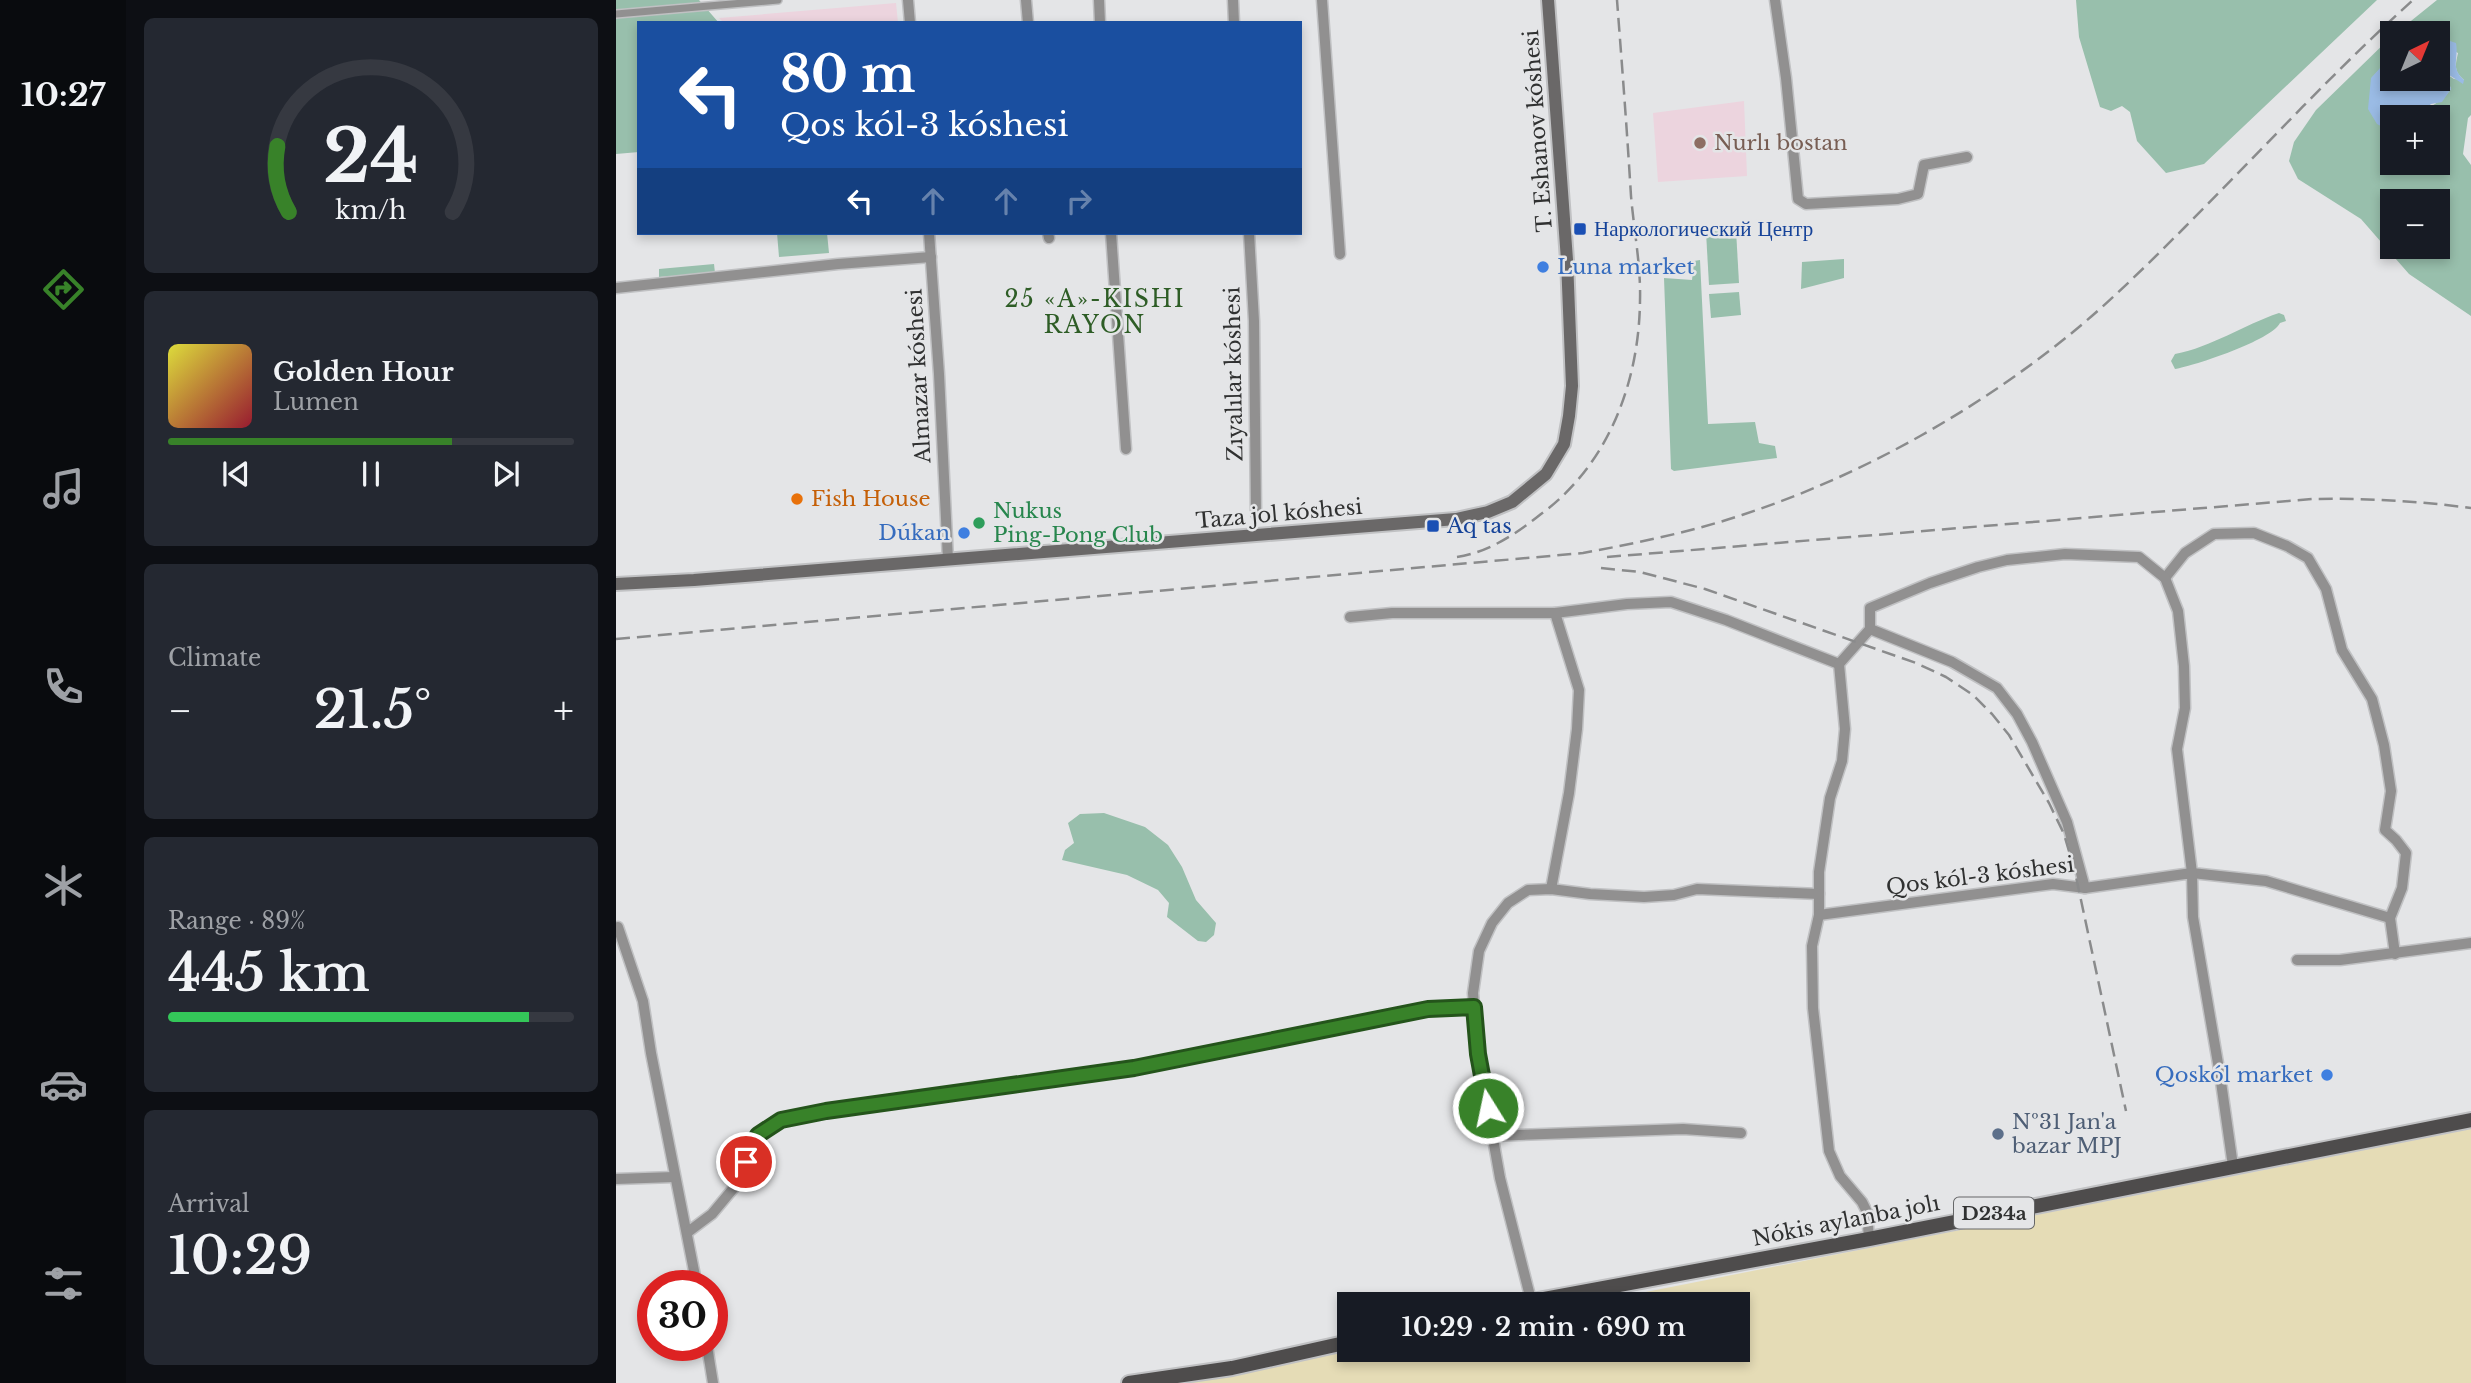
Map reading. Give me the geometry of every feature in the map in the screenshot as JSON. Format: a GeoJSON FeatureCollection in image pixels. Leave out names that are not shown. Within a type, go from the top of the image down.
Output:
{"type":"FeatureCollection","features":[{"type":"Feature","properties":{"kind":"main road","name":"T. Eshanov kóshesi"},"geometry":{"type":"LineString","coordinates":[[1548,0],[1572,386]]}},
{"type":"Feature","properties":{"kind":"main road","name":"Taza jol kóshesi"},"geometry":{"type":"LineString","coordinates":[[616,584],[1456,519],[1488,512],[1512,502],[1546,474],[1564,444],[1572,386]]}},
{"type":"Feature","properties":{"kind":"main road","name":"Nókis aylanba jolı"},"geometry":{"type":"LineString","coordinates":[[1575,1292],[1869,1239],[2471,1119]]}},
{"type":"Feature","properties":{"kind":"main road"},"geometry":{"type":"LineString","coordinates":[[1129,1383],[1232,1368],[1337,1345]]}},
{"type":"Feature","properties":{"kind":"street"},"geometry":{"type":"LineString","coordinates":[[616,14],[778,0]]}},
{"type":"Feature","properties":{"kind":"street"},"geometry":{"type":"LineString","coordinates":[[908,0],[911,21]]}},
{"type":"Feature","properties":{"kind":"street"},"geometry":{"type":"LineString","coordinates":[[1026,0],[1028,21]]}},
{"type":"Feature","properties":{"kind":"street"},"geometry":{"type":"LineString","coordinates":[[1099,0],[1100,21]]}},
{"type":"Feature","properties":{"kind":"street"},"geometry":{"type":"LineString","coordinates":[[1233,0],[1234,21]]}},
{"type":"Feature","properties":{"kind":"street"},"geometry":{"type":"LineString","coordinates":[[1322,0],[1340,254]]}},
{"type":"Feature","properties":{"kind":"street"},"geometry":{"type":"LineString","coordinates":[[1774,0],[1786,78],[1798,199],[1807,204],[1898,199],[1917,194],[1924,165],[1967,157]]}},
{"type":"Feature","properties":{"kind":"street","name":"Almazar kóshesi"},"geometry":{"type":"LineString","coordinates":[[929,235],[948,560]]}},
{"type":"Feature","properties":{"kind":"street"},"geometry":{"type":"LineString","coordinates":[[1111,235],[1126,449]]}},
{"type":"Feature","properties":{"kind":"street","name":"Zıyalılar kóshesi"},"geometry":{"type":"LineString","coordinates":[[1249,235],[1254,321],[1256,514]]}},
{"type":"Feature","properties":{"kind":"street"},"geometry":{"type":"LineString","coordinates":[[616,288],[838,264],[931,257]]}},
{"type":"Feature","properties":{"kind":"street"},"geometry":{"type":"LineString","coordinates":[[2165,578],[2185,553],[2214,534],[2254,533],[2308,558],[2326,589],[2342,650],[2372,699],[2384,745],[2391,791],[2385,830],[2406,853],[2402,888],[2390,918],[2396,954]]}},
{"type":"Feature","properties":{"kind":"street"},"geometry":{"type":"LineString","coordinates":[[1869,1239],[1867,1212],[1840,1176],[1829,1151],[1814,1008],[1812,946],[1819,915],[1819,872],[1830,798],[1842,761],[1844,740],[1839,664],[1870,629],[1870,608],[1930,583],[2007,560],[2065,554],[2139,556],[2165,578],[2178,611],[2185,708],[2177,749],[2192,873],[2193,917],[2233,1166]]}},
{"type":"Feature","properties":{"kind":"street"},"geometry":{"type":"LineString","coordinates":[[1350,617],[1392,613],[1555,613],[1627,604],[1671,602],[1726,620],[1839,664]]}},
{"type":"Feature","properties":{"kind":"street"},"geometry":{"type":"LineString","coordinates":[[1551,889],[1569,793],[1579,690],[1555,613]]}},
{"type":"Feature","properties":{"kind":"street","name":"Qos kól-3 kóshesi"},"geometry":{"type":"LineString","coordinates":[[1819,915],[2053,884],[2085,888],[2067,822],[2032,741],[2017,714],[1997,688],[1952,662],[1870,629]]}},
{"type":"Feature","properties":{"kind":"street"},"geometry":{"type":"LineString","coordinates":[[2085,888],[2192,873],[2266,881],[2390,918]]}},
{"type":"Feature","properties":{"kind":"street"},"geometry":{"type":"LineString","coordinates":[[1529,1292],[1500,1178],[1478,1054],[1473,993],[1479,951],[1492,923],[1508,903],[1528,890],[1551,889],[1644,897],[1674,895],[1697,889],[1819,894]]}},
{"type":"Feature","properties":{"kind":"street"},"geometry":{"type":"LineString","coordinates":[[618,927],[643,1001],[674,1177],[694,1270]]}},
{"type":"Feature","properties":{"kind":"street"},"geometry":{"type":"LineString","coordinates":[[2297,960],[2340,960],[2471,943]]}},
{"type":"Feature","properties":{"kind":"street"},"geometry":{"type":"LineString","coordinates":[[688,1232],[712,1214],[737,1184],[758,1135],[781,1120],[826,1111],[1134,1068],[1428,1009],[1474,1007]]}},
{"type":"Feature","properties":{"kind":"street"},"geometry":{"type":"LineString","coordinates":[[1492,1136],[1683,1129],[1741,1133]]}},
{"type":"Feature","properties":{"kind":"street"},"geometry":{"type":"LineString","coordinates":[[616,1179],[674,1177]]}},
{"type":"Feature","properties":{"kind":"street"},"geometry":{"type":"LineString","coordinates":[[709,1361],[713,1383]]}},
{"type":"Feature","properties":{"kind":"shaded area"},"geometry":{"type":"Polygon","coordinates":[[[896,3],[898,21],[722,21],[719,18],[896,3]]]}},
{"type":"Feature","properties":{"kind":"shaded area","name":"Nurlı bostan"},"geometry":{"type":"Polygon","coordinates":[[[1744,101],[1747,176],[1658,182],[1653,113],[1744,101]]]}},
{"type":"Feature","properties":{"kind":"green space"},"geometry":{"type":"Polygon","coordinates":[[[616,0],[699,0],[717,21],[637,21],[637,152],[616,154],[616,0]]]}},
{"type":"Feature","properties":{"kind":"green space"},"geometry":{"type":"Polygon","coordinates":[[[2076,0],[2377,0],[2204,164],[2166,173],[2137,141],[2130,112],[2122,106],[2111,111],[2100,107],[2079,37],[2076,0]]]}},
{"type":"Feature","properties":{"kind":"green space"},"geometry":{"type":"Polygon","coordinates":[[[2437,0],[2471,0],[2471,115],[2468,118],[2463,154],[2471,165],[2471,316],[2409,274],[2396,259],[2450,259],[2450,189],[2380,189],[2380,241],[2361,219],[2298,179],[2289,161],[2294,142],[2316,110],[2380,48],[2380,69],[2371,79],[2380,107],[2380,175],[2450,175],[2450,105],[2433,105],[2450,91],[2450,76],[2464,80],[2456,68],[2458,53],[2450,49],[2450,21],[2411,21],[2437,0]]]}},
{"type":"Feature","properties":{"kind":"green space"},"geometry":{"type":"Polygon","coordinates":[[[1736,230],[1739,283],[1709,285],[1706,232],[1736,230]]]}},
{"type":"Feature","properties":{"kind":"green space"},"geometry":{"type":"Polygon","coordinates":[[[777,235],[827,235],[829,253],[779,257],[777,235]]]}},
{"type":"Feature","properties":{"kind":"green space"},"geometry":{"type":"Polygon","coordinates":[[[1844,259],[1844,278],[1801,289],[1802,262],[1844,259]]]}},
{"type":"Feature","properties":{"kind":"green space"},"geometry":{"type":"Polygon","coordinates":[[[1700,260],[1708,424],[1755,422],[1759,443],[1775,446],[1777,458],[1674,471],[1671,469],[1664,278],[1692,280],[1694,261],[1700,260]]]}},
{"type":"Feature","properties":{"kind":"green space"},"geometry":{"type":"Polygon","coordinates":[[[714,264],[715,273],[659,277],[659,269],[714,264]]]}},
{"type":"Feature","properties":{"kind":"green space"},"geometry":{"type":"Polygon","coordinates":[[[1739,292],[1741,315],[1711,318],[1709,294],[1739,292]]]}},
{"type":"Feature","properties":{"kind":"green space"},"geometry":{"type":"Polygon","coordinates":[[[2279,313],[2284,315],[2286,321],[2248,344],[2214,358],[2175,369],[2171,361],[2175,354],[2202,346],[2279,313]]]}},
{"type":"Feature","properties":{"kind":"green space"},"geometry":{"type":"Polygon","coordinates":[[[1104,813],[1145,827],[1168,845],[1182,867],[1196,900],[1216,923],[1214,935],[1206,942],[1198,941],[1167,917],[1169,903],[1158,890],[1127,875],[1062,860],[1065,850],[1074,843],[1068,823],[1080,814],[1104,813]]]}},
{"type":"Feature","properties":{"kind":"sand"},"geometry":{"type":"Polygon","coordinates":[[[2471,1129],[2471,1383],[1180,1383],[1337,1353],[1337,1362],[1750,1362],[1750,1292],[1646,1292],[2471,1129]]]}},
{"type":"Feature","properties":{"kind":"water"},"geometry":{"type":"Polygon","coordinates":[[[2450,41],[2456,43],[2456,67],[2464,80],[2463,84],[2450,76],[2450,41]]]}},
{"type":"Feature","properties":{"kind":"water"},"geometry":{"type":"Polygon","coordinates":[[[2380,68],[2380,91],[2450,91],[2442,102],[2430,105],[2380,105],[2380,126],[2368,109],[2371,78],[2380,68]]]}},
{"type":"Feature","properties":{"kind":"railway"},"geometry":{"type":"LineString","coordinates":[[1457,557],[1469,555],[1502,541],[1532,521],[1564,494],[1585,472],[1602,447],[1626,392],[1634,362],[1640,288],[1617,0]]}},
{"type":"Feature","properties":{"kind":"railway"},"geometry":{"type":"LineString","coordinates":[[616,639],[1583,553],[1664,537],[1742,515],[1830,481],[1873,461],[1957,414],[2036,361],[2130,281],[2326,83],[2413,0]]}},
{"type":"Feature","properties":{"kind":"railway"},"geometry":{"type":"LineString","coordinates":[[1607,557],[2313,499],[2392,500],[2471,508]]}},
{"type":"Feature","properties":{"kind":"railway"},"geometry":{"type":"LineString","coordinates":[[1601,568],[1640,572],[1705,589],[1916,663],[1946,677],[1973,695],[1992,714],[2009,735],[2064,834],[2075,872],[2126,1111]]}},
{"type":"Feature","properties":{"kind":"place","name":"Nurlı bostan"},"geometry":{"type":"Point","coordinates":[1700,143]}},
{"type":"Feature","properties":{"kind":"place","name":"Наркологический Центр"},"geometry":{"type":"Point","coordinates":[1580,229]}},
{"type":"Feature","properties":{"kind":"place","name":"Luna market"},"geometry":{"type":"Point","coordinates":[1543,267]}},
{"type":"Feature","properties":{"kind":"place","name":"Fish House"},"geometry":{"type":"Point","coordinates":[797,499]}},
{"type":"Feature","properties":{"kind":"place","name":"Nukus Ping-Pong Club"},"geometry":{"type":"Point","coordinates":[979,523]}},
{"type":"Feature","properties":{"kind":"place","name":"Aq tas"},"geometry":{"type":"Point","coordinates":[1433,526]}},
{"type":"Feature","properties":{"kind":"place","name":"Dúkan"},"geometry":{"type":"Point","coordinates":[964,533]}},
{"type":"Feature","properties":{"kind":"place","name":"Qoskól market"},"geometry":{"type":"Point","coordinates":[2327,1075]}},
{"type":"Feature","properties":{"kind":"place","name":"№31 Jan'a bazar MPJ"},"geometry":{"type":"Point","coordinates":[1998,1134]}},
{"type":"Feature","properties":{"kind":"district","name":"25 «A»-KISHI RAYON"},"geometry":{"type":"Point","coordinates":[1095,312]}},
{"type":"Feature","properties":{"kind":"route"},"geometry":{"type":"LineString","coordinates":[[746,1162],[758,1135],[781,1120],[826,1111],[1134,1068],[1312,1030],[1428,1009],[1474,1007],[1478,1054],[1488,1108]]}}]}
